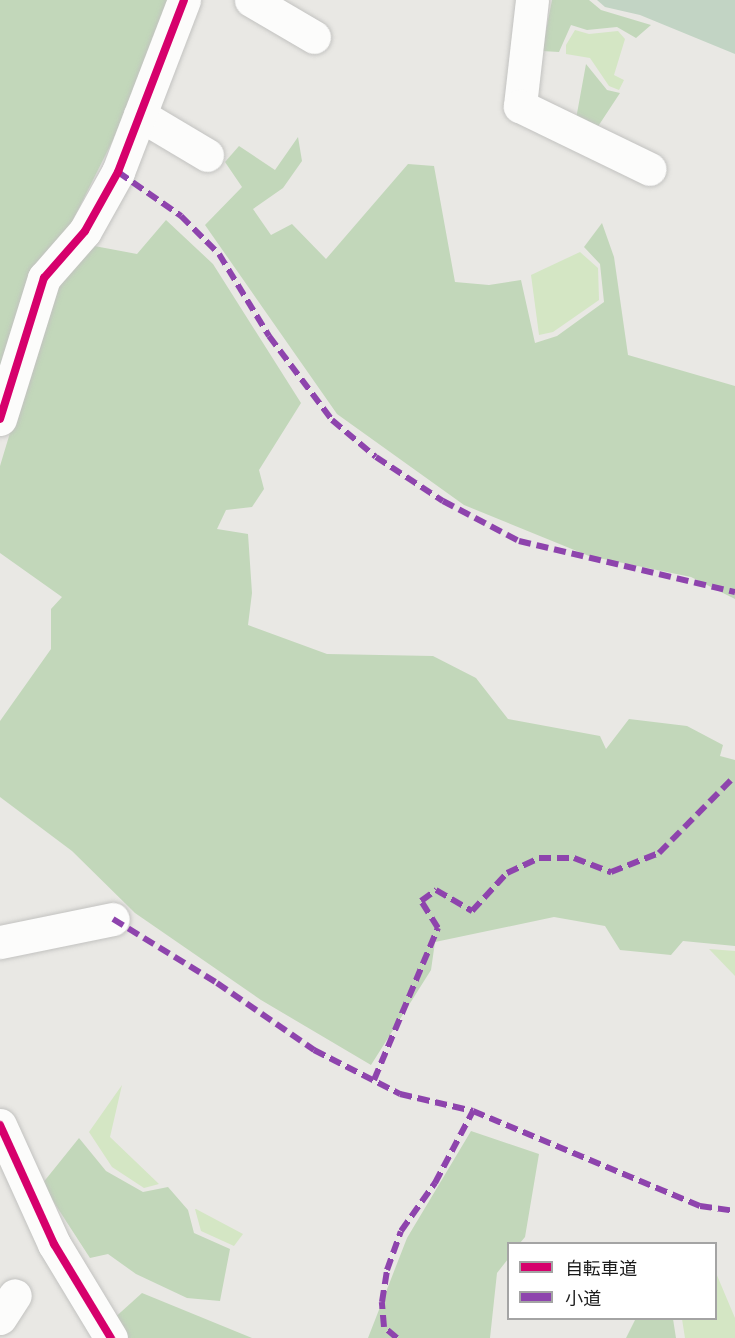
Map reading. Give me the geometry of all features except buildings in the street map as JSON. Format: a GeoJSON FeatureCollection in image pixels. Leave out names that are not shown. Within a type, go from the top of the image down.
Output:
{"type":"FeatureCollection","features":[{"type":"Feature","properties":{"kind":"street"},"geometry":{"type":"LineString","coordinates":[[0,419],[44,278],[85,231],[118,171],[184,0]]}},
{"type":"Feature","properties":{"kind":"street"},"geometry":{"type":"LineString","coordinates":[[251,0],[314,37]]}},
{"type":"Feature","properties":{"kind":"street"},"geometry":{"type":"LineString","coordinates":[[532,0],[520,106],[650,168]]}},
{"type":"Feature","properties":{"kind":"street"},"geometry":{"type":"LineString","coordinates":[[140,115],[207,155]]}},
{"type":"Feature","properties":{"kind":"street"},"geometry":{"type":"LineString","coordinates":[[0,942],[113,919]]}},
{"type":"Feature","properties":{"kind":"street"},"geometry":{"type":"LineString","coordinates":[[0,1125],[54,1244],[111,1338]]}},
{"type":"Feature","properties":{"kind":"green space"},"geometry":{"type":"Polygon","coordinates":[[[0,0],[168,0],[114,138],[0,366],[0,0]]]}},
{"type":"Feature","properties":{"kind":"green space"},"geometry":{"type":"Polygon","coordinates":[[[552,0],[589,0],[601,10],[651,25],[636,38],[617,27],[587,30],[571,25],[559,52],[542,51],[552,0]]]}},
{"type":"Feature","properties":{"kind":"green space"},"geometry":{"type":"Polygon","coordinates":[[[597,0],[735,0],[735,54],[640,15],[605,7],[597,0]]]}},
{"type":"Feature","properties":{"kind":"green space"},"geometry":{"type":"Polygon","coordinates":[[[575,30],[589,34],[618,31],[625,39],[614,75],[624,80],[619,90],[609,86],[590,58],[566,54],[566,45],[575,30]]]}},
{"type":"Feature","properties":{"kind":"green space"},"geometry":{"type":"Polygon","coordinates":[[[586,64],[607,90],[620,93],[595,131],[576,119],[586,64]]]}},
{"type":"Feature","properties":{"kind":"green space"},"geometry":{"type":"Polygon","coordinates":[[[298,137],[302,161],[283,188],[253,209],[271,235],[292,224],[326,259],[408,164],[434,166],[455,282],[489,285],[521,280],[535,343],[557,336],[604,302],[600,264],[584,247],[602,223],[614,257],[628,355],[735,386],[735,599],[691,577],[589,556],[464,505],[337,414],[205,225],[242,187],[225,162],[239,146],[275,170],[298,137]]]}},
{"type":"Feature","properties":{"kind":"green space"},"geometry":{"type":"Polygon","coordinates":[[[166,220],[213,264],[301,403],[259,470],[264,489],[252,507],[226,510],[217,529],[248,534],[252,593],[248,625],[327,654],[433,656],[476,678],[508,719],[600,736],[606,749],[629,719],[687,726],[723,745],[720,756],[735,760],[735,946],[683,941],[671,955],[620,950],[605,926],[554,917],[435,942],[431,970],[371,1065],[261,1000],[135,913],[72,851],[0,797],[0,721],[51,649],[51,609],[62,597],[0,553],[0,466],[56,280],[89,245],[137,254],[166,220]]]}},
{"type":"Feature","properties":{"kind":"green space"},"geometry":{"type":"Polygon","coordinates":[[[580,252],[598,268],[599,300],[553,332],[539,335],[531,275],[580,252]]]}},
{"type":"Feature","properties":{"kind":"green space"},"geometry":{"type":"Polygon","coordinates":[[[709,949],[735,951],[735,976],[709,949]]]}},
{"type":"Feature","properties":{"kind":"green space"},"geometry":{"type":"Polygon","coordinates":[[[122,1085],[110,1137],[159,1184],[144,1188],[112,1167],[89,1132],[122,1085]]]}},
{"type":"Feature","properties":{"kind":"green space"},"geometry":{"type":"Polygon","coordinates":[[[471,1131],[539,1154],[525,1237],[521,1242],[507,1242],[507,1260],[497,1273],[490,1338],[368,1338],[407,1238],[471,1131]]]}},
{"type":"Feature","properties":{"kind":"green space"},"geometry":{"type":"Polygon","coordinates":[[[79,1138],[106,1171],[143,1192],[168,1187],[188,1210],[194,1233],[230,1249],[220,1301],[187,1298],[136,1274],[108,1254],[90,1258],[42,1184],[79,1138]]]}},
{"type":"Feature","properties":{"kind":"green space"},"geometry":{"type":"Polygon","coordinates":[[[195,1209],[243,1234],[234,1246],[201,1231],[195,1209]]]}},
{"type":"Feature","properties":{"kind":"green space"},"geometry":{"type":"Polygon","coordinates":[[[717,1275],[735,1318],[735,1338],[685,1338],[682,1320],[717,1320],[717,1275]]]}},
{"type":"Feature","properties":{"kind":"green space"},"geometry":{"type":"Polygon","coordinates":[[[142,1293],[252,1338],[124,1338],[111,1321],[142,1293]]]}},
{"type":"Feature","properties":{"kind":"green space"},"geometry":{"type":"Polygon","coordinates":[[[635,1320],[673,1320],[676,1338],[626,1338],[635,1320]]]}},
{"type":"Feature","properties":{"kind":"marked path"},"geometry":{"type":"LineString","coordinates":[[118,172],[181,216],[219,254],[269,336],[332,420],[376,457],[443,501],[519,541],[735,592]]}},
{"type":"Feature","properties":{"kind":"marked path"},"geometry":{"type":"LineString","coordinates":[[374,1080],[438,928],[421,901],[436,890],[472,911],[507,873],[539,858],[574,858],[611,872],[659,853],[735,776]]}},
{"type":"Feature","properties":{"kind":"marked path"},"geometry":{"type":"LineString","coordinates":[[113,919],[217,983],[314,1050],[400,1094],[473,1111],[700,1206],[735,1211]]}},
{"type":"Feature","properties":{"kind":"marked path"},"geometry":{"type":"LineString","coordinates":[[397,1338],[384,1327],[382,1302],[387,1270],[401,1231],[435,1183],[473,1111]]}},
{"type":"Feature","properties":{"kind":"cycle path"},"geometry":{"type":"LineString","coordinates":[[0,419],[44,278],[85,231],[118,172],[184,0]]}},
{"type":"Feature","properties":{"kind":"cycle path"},"geometry":{"type":"LineString","coordinates":[[0,1125],[54,1244],[111,1338]]}}]}
